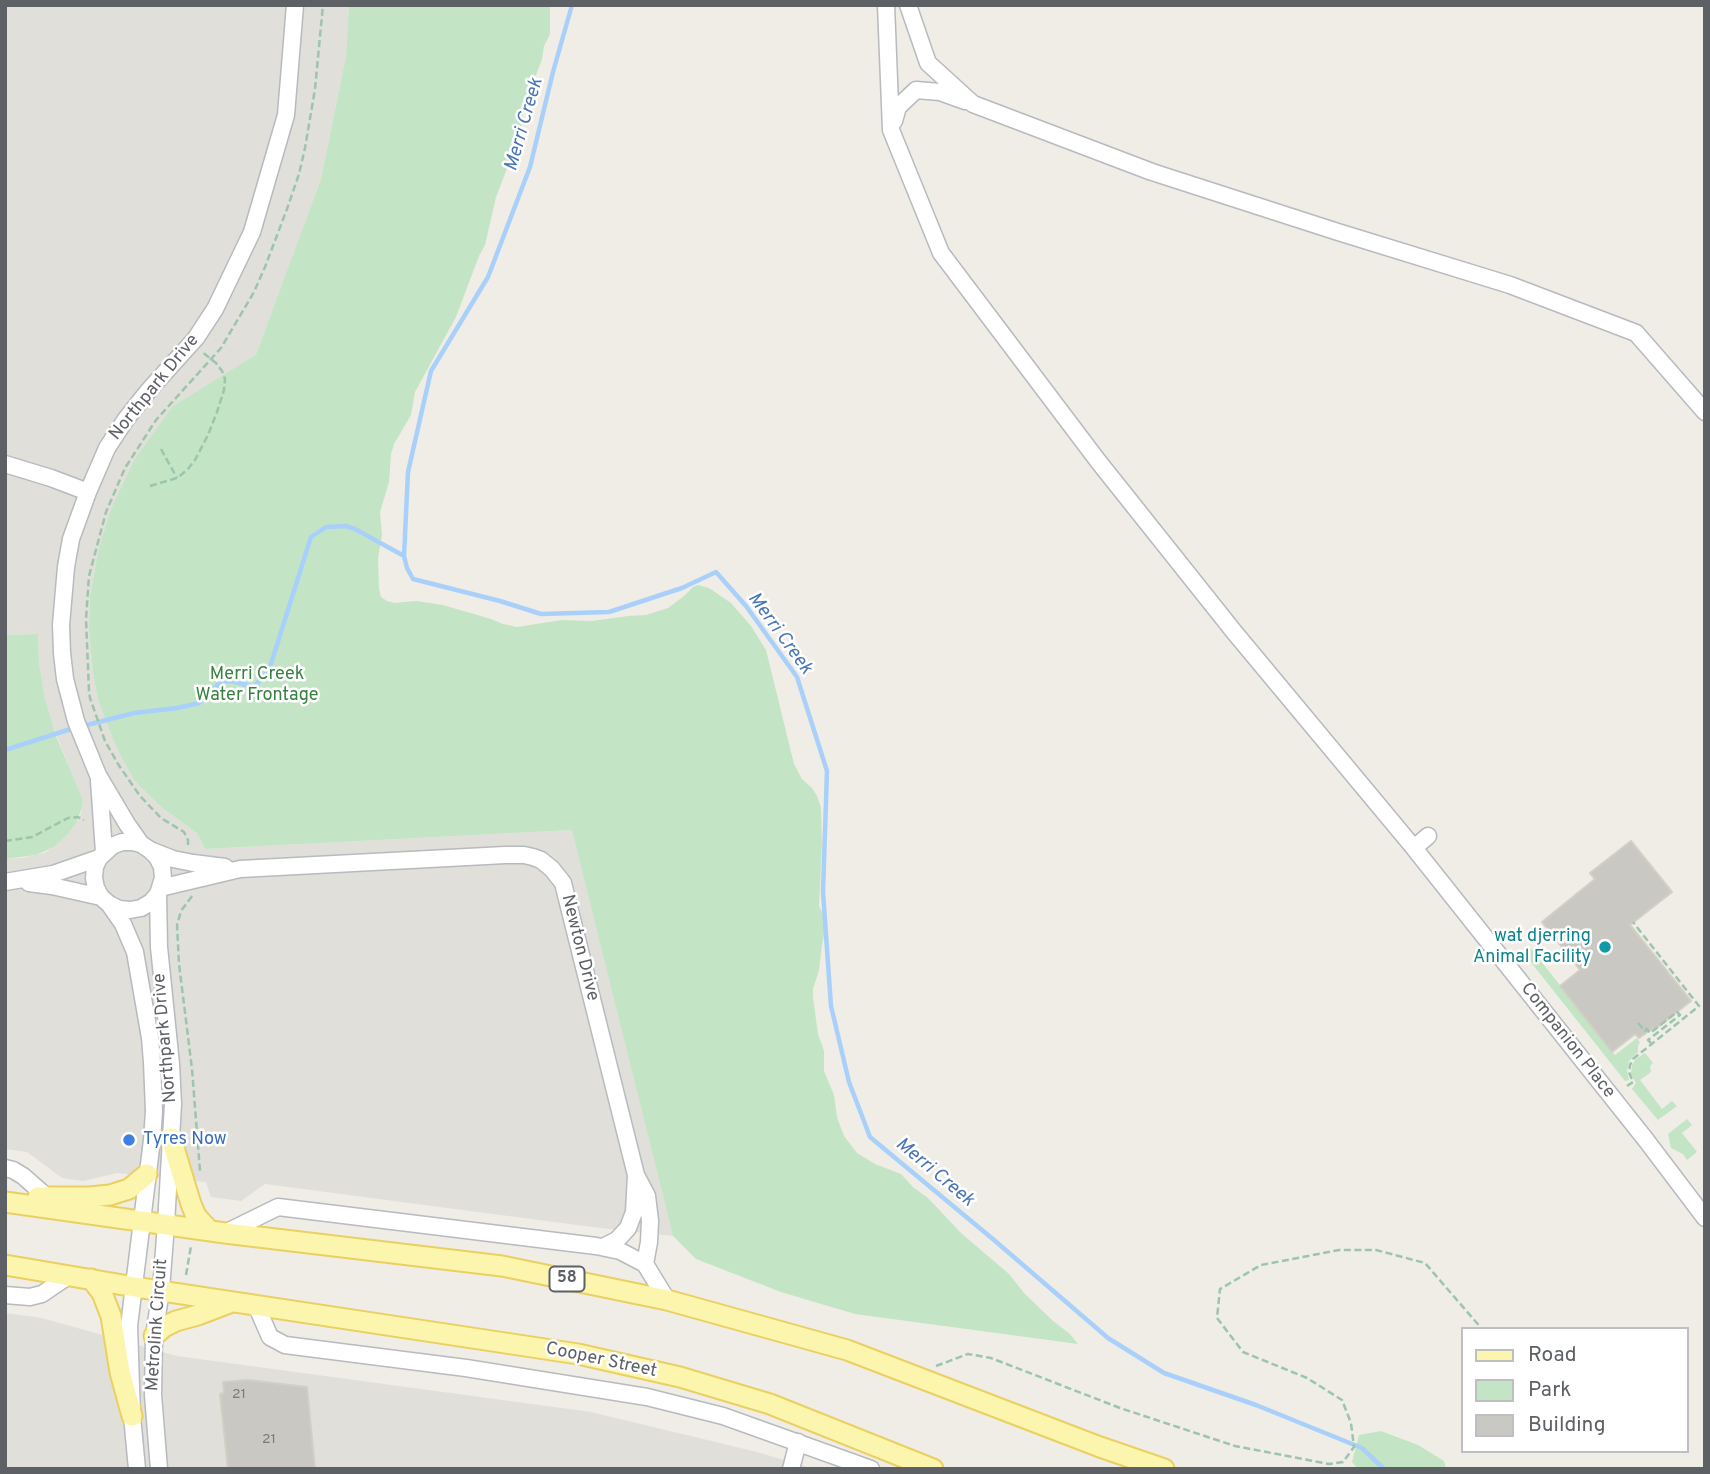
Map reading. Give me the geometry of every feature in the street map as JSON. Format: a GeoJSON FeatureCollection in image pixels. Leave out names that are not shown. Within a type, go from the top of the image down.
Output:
{"type":"FeatureCollection","features":[{"type":"Feature","properties":{"kind":"main road"},"geometry":{"type":"LineString","coordinates":[[171,1138],[196,1216],[217,1232]]}},
{"type":"Feature","properties":{"kind":"main road"},"geometry":{"type":"LineString","coordinates":[[5,1200],[110,1195],[129,1189],[147,1174]]}},
{"type":"Feature","properties":{"kind":"main road","name":"58"},"geometry":{"type":"LineString","coordinates":[[5,1200],[217,1232],[502,1266],[667,1300],[847,1350],[1164,1469]]}},
{"type":"Feature","properties":{"kind":"main road","name":"Cooper Street"},"geometry":{"type":"LineString","coordinates":[[5,1265],[578,1353],[680,1377],[770,1404],[933,1469]]}},
{"type":"Feature","properties":{"kind":"main road"},"geometry":{"type":"LineString","coordinates":[[92,1279],[102,1293],[111,1316],[120,1372],[132,1416]]}},
{"type":"Feature","properties":{"kind":"main road"},"geometry":{"type":"LineString","coordinates":[[154,1336],[176,1321],[233,1302]]}},
{"type":"Feature","properties":{"kind":"street","name":"Northpark Drive"},"geometry":{"type":"LineString","coordinates":[[146,847],[127,824],[98,775],[76,721],[65,679],[61,625],[71,539],[107,448],[149,390],[190,345],[215,309],[252,232],[286,116],[295,5]]}},
{"type":"Feature","properties":{"kind":"street","name":"Companion Place"},"geometry":{"type":"LineString","coordinates":[[886,5],[891,130],[941,253],[1098,461],[1235,633],[1414,848],[1705,1218]]}},
{"type":"Feature","properties":{"kind":"street"},"geometry":{"type":"LineString","coordinates":[[908,5],[928,62],[973,104]]}},
{"type":"Feature","properties":{"kind":"street"},"geometry":{"type":"LineString","coordinates":[[891,130],[898,107],[916,90],[940,92],[1152,172],[1510,285],[1636,332],[1705,412]]}},
{"type":"Feature","properties":{"kind":"street"},"geometry":{"type":"LineString","coordinates":[[5,464],[88,492]]}},
{"type":"Feature","properties":{"kind":"street","name":"Northpark Drive"},"geometry":{"type":"LineString","coordinates":[[98,775],[102,855]]}},
{"type":"Feature","properties":{"kind":"street"},"geometry":{"type":"LineString","coordinates":[[1414,848],[1429,836]]}},
{"type":"Feature","properties":{"kind":"street"},"geometry":{"type":"LineString","coordinates":[[9,882],[52,886],[105,901],[119,909],[141,908],[151,902],[159,891],[163,878],[162,867],[146,847],[122,842],[102,855],[95,867],[94,878],[96,888],[105,901]]}},
{"type":"Feature","properties":{"kind":"street","name":"Newton Drive"},"geometry":{"type":"LineString","coordinates":[[146,847],[173,859],[240,869],[505,855],[524,855],[541,860],[563,883],[636,1175],[647,1196],[650,1221],[645,1264]]}},
{"type":"Feature","properties":{"kind":"street"},"geometry":{"type":"LineString","coordinates":[[9,882],[53,874],[102,855]]}},
{"type":"Feature","properties":{"kind":"street","name":"Newton Drive"},"geometry":{"type":"LineString","coordinates":[[159,891],[240,869]]}},
{"type":"Feature","properties":{"kind":"street","name":"Northpark Drive"},"geometry":{"type":"LineString","coordinates":[[159,891],[159,947],[173,1104],[166,1224]]}},
{"type":"Feature","properties":{"kind":"street","name":"Northpark Drive"},"geometry":{"type":"LineString","coordinates":[[105,901],[131,938],[135,952],[150,1038],[154,1083],[152,1140],[135,1287]]}},
{"type":"Feature","properties":{"kind":"street"},"geometry":{"type":"LineString","coordinates":[[5,1168],[23,1175],[47,1197]]}},
{"type":"Feature","properties":{"kind":"street","name":"Newton Drive"},"geometry":{"type":"LineString","coordinates":[[603,1247],[617,1240],[628,1228],[634,1212],[636,1175]]}},
{"type":"Feature","properties":{"kind":"street"},"geometry":{"type":"LineString","coordinates":[[217,1232],[278,1207],[603,1247],[620,1251],[645,1264],[667,1300]]}},
{"type":"Feature","properties":{"kind":"street","name":"Metrolink Circuit"},"geometry":{"type":"LineString","coordinates":[[159,1469],[153,1395],[154,1336],[166,1224]]}},
{"type":"Feature","properties":{"kind":"street"},"geometry":{"type":"LineString","coordinates":[[5,1295],[30,1297],[42,1294],[70,1275]]}},
{"type":"Feature","properties":{"kind":"street","name":"Metrolink Circuit"},"geometry":{"type":"LineString","coordinates":[[135,1287],[129,1326],[137,1469]]}},
{"type":"Feature","properties":{"kind":"street","name":"Cooper Street"},"geometry":{"type":"LineString","coordinates":[[256,1305],[270,1337],[285,1345],[466,1368],[647,1398],[723,1416],[871,1469]]}},
{"type":"Feature","properties":{"kind":"street"},"geometry":{"type":"LineString","coordinates":[[791,1469],[798,1442]]}},
{"type":"Feature","properties":{"kind":"path"},"geometry":{"type":"LineString","coordinates":[[150,486],[177,478],[195,460],[208,435],[224,390],[225,379],[216,363],[190,345]]}},
{"type":"Feature","properties":{"kind":"path"},"geometry":{"type":"LineString","coordinates":[[161,449],[177,478]]}},
{"type":"Feature","properties":{"kind":"path"},"geometry":{"type":"LineString","coordinates":[[90,698],[105,741],[118,764],[140,796],[161,818],[184,832],[188,840],[187,849]]}},
{"type":"Feature","properties":{"kind":"path"},"geometry":{"type":"LineString","coordinates":[[5,841],[32,837],[68,818],[78,817],[84,820]]}},
{"type":"Feature","properties":{"kind":"path"},"geometry":{"type":"LineString","coordinates":[[190,887],[192,898],[181,911],[177,925],[201,1176]]}},
{"type":"Feature","properties":{"kind":"path"},"geometry":{"type":"LineString","coordinates":[[1633,922],[1699,1006],[1650,1042]]}},
{"type":"Feature","properties":{"kind":"path"},"geometry":{"type":"LineString","coordinates":[[1626,1086],[1633,1082],[1629,1072],[1631,1062],[1680,1015],[1677,1012],[1650,1033],[1638,1023]]}},
{"type":"Feature","properties":{"kind":"path"},"geometry":{"type":"LineString","coordinates":[[1644,1035],[1650,1042]]}},
{"type":"Feature","properties":{"kind":"path"},"geometry":{"type":"LineString","coordinates":[[186,1275],[191,1246]]}},
{"type":"Feature","properties":{"kind":"path"},"geometry":{"type":"LineString","coordinates":[[914,1377],[940,1363],[968,1354],[991,1358],[1121,1408],[1234,1446],[1329,1464],[1343,1462],[1354,1447],[1351,1423],[1342,1400],[1307,1378],[1243,1352],[1217,1318],[1220,1289],[1261,1265],[1339,1250],[1376,1250],[1425,1263],[1480,1327]]}},
{"type":"Feature","properties":{"kind":"shaded area"},"geometry":{"type":"Polygon","coordinates":[[[5,5],[349,5],[346,56],[321,179],[256,356],[173,406],[97,557],[90,596],[89,629],[98,700],[111,734],[135,780],[161,807],[197,833],[205,849],[573,830],[673,1236],[265,1184],[241,1201],[211,1197],[206,1182],[117,1173],[83,1181],[62,1178],[27,1152],[5,1149],[5,859],[44,853],[54,847],[76,823],[83,802],[45,699],[38,634],[5,635],[5,5]]]}},
{"type":"Feature","properties":{"kind":"shaded area"},"geometry":{"type":"Polygon","coordinates":[[[5,1313],[42,1318],[177,1356],[591,1412],[757,1452],[814,1469],[5,1469],[5,1313]]]}},
{"type":"Feature","properties":{"kind":"green space","name":"Merri Creek Water Frontage"},"geometry":{"type":"Polygon","coordinates":[[[349,5],[550,5],[550,34],[526,96],[520,135],[496,197],[485,245],[456,317],[415,392],[411,415],[391,454],[389,482],[380,512],[382,535],[378,558],[381,597],[394,603],[416,601],[443,605],[517,627],[562,620],[592,621],[646,615],[668,608],[698,585],[709,588],[731,603],[751,626],[766,650],[794,764],[802,779],[812,788],[821,807],[819,906],[826,925],[813,997],[818,1034],[824,1051],[824,1071],[834,1095],[837,1117],[844,1136],[857,1153],[875,1164],[901,1174],[928,1198],[1078,1344],[855,1314],[781,1292],[696,1259],[673,1236],[572,830],[205,849],[197,833],[161,807],[135,781],[121,756],[98,700],[89,629],[90,596],[104,532],[112,507],[135,459],[173,406],[256,355],[321,179],[346,56],[349,5]]]}},
{"type":"Feature","properties":{"kind":"green space"},"geometry":{"type":"Polygon","coordinates":[[[38,634],[45,699],[56,736],[83,801],[82,808],[76,823],[54,847],[36,855],[5,859],[5,635],[38,634]]]}},
{"type":"Feature","properties":{"kind":"green space"},"geometry":{"type":"Polygon","coordinates":[[[1529,946],[1615,1055],[1637,1038],[1640,1043],[1638,1052],[1629,1061],[1629,1080],[1625,1081],[1522,951],[1529,946]]]}},
{"type":"Feature","properties":{"kind":"green space"},"geometry":{"type":"Polygon","coordinates":[[[1645,1053],[1653,1063],[1650,1066],[1651,1072],[1640,1080],[1662,1109],[1672,1101],[1677,1106],[1658,1120],[1632,1089],[1636,1083],[1631,1074],[1632,1065],[1645,1053]]]}},
{"type":"Feature","properties":{"kind":"green space"},"geometry":{"type":"Polygon","coordinates":[[[1687,1119],[1692,1125],[1682,1133],[1697,1152],[1687,1160],[1683,1154],[1671,1148],[1668,1134],[1687,1119]]]}},
{"type":"Feature","properties":{"kind":"green space"},"geometry":{"type":"Polygon","coordinates":[[[1381,1431],[1418,1445],[1444,1461],[1446,1469],[1358,1469],[1352,1462],[1359,1435],[1381,1431]]]}},
{"type":"Feature","properties":{"kind":"building","name":"wat djerring Animal Facility"},"geometry":{"type":"Polygon","coordinates":[[[1631,841],[1672,892],[1630,925],[1691,1001],[1654,1030],[1653,1028],[1639,1038],[1635,1034],[1612,1052],[1560,986],[1580,970],[1542,922],[1595,879],[1590,873],[1631,841]]]}},
{"type":"Feature","properties":{"kind":"building"},"geometry":{"type":"Polygon","coordinates":[[[248,1380],[307,1387],[315,1469],[228,1469],[220,1394],[224,1393],[223,1382],[248,1380]]]}},
{"type":"Feature","properties":{"kind":"waterway","name":"Merri Creek"},"geometry":{"type":"LineString","coordinates":[[572,5],[530,167],[488,277],[431,371],[408,472],[404,556],[413,579],[541,614],[609,612],[682,588],[716,572],[746,606],[797,677],[827,771],[823,892],[831,1006],[849,1082],[870,1137],[1108,1338],[1164,1373],[1256,1405],[1362,1448],[1384,1469]]}},
{"type":"Feature","properties":{"kind":"waterway"},"geometry":{"type":"LineString","coordinates":[[83,726],[134,713],[199,703],[221,682],[232,681],[254,687],[269,670],[311,537],[326,527],[346,526],[355,529],[404,556]]}},
{"type":"Feature","properties":{"kind":"waterway"},"geometry":{"type":"LineString","coordinates":[[5,750],[74,728]]}},
{"type":"Feature","properties":{"kind":"place","name":"wat djerring Animal Facility"},"geometry":{"type":"Point","coordinates":[1605,947]}},
{"type":"Feature","properties":{"kind":"place","name":"Tyres Now"},"geometry":{"type":"Point","coordinates":[129,1140]}}]}
